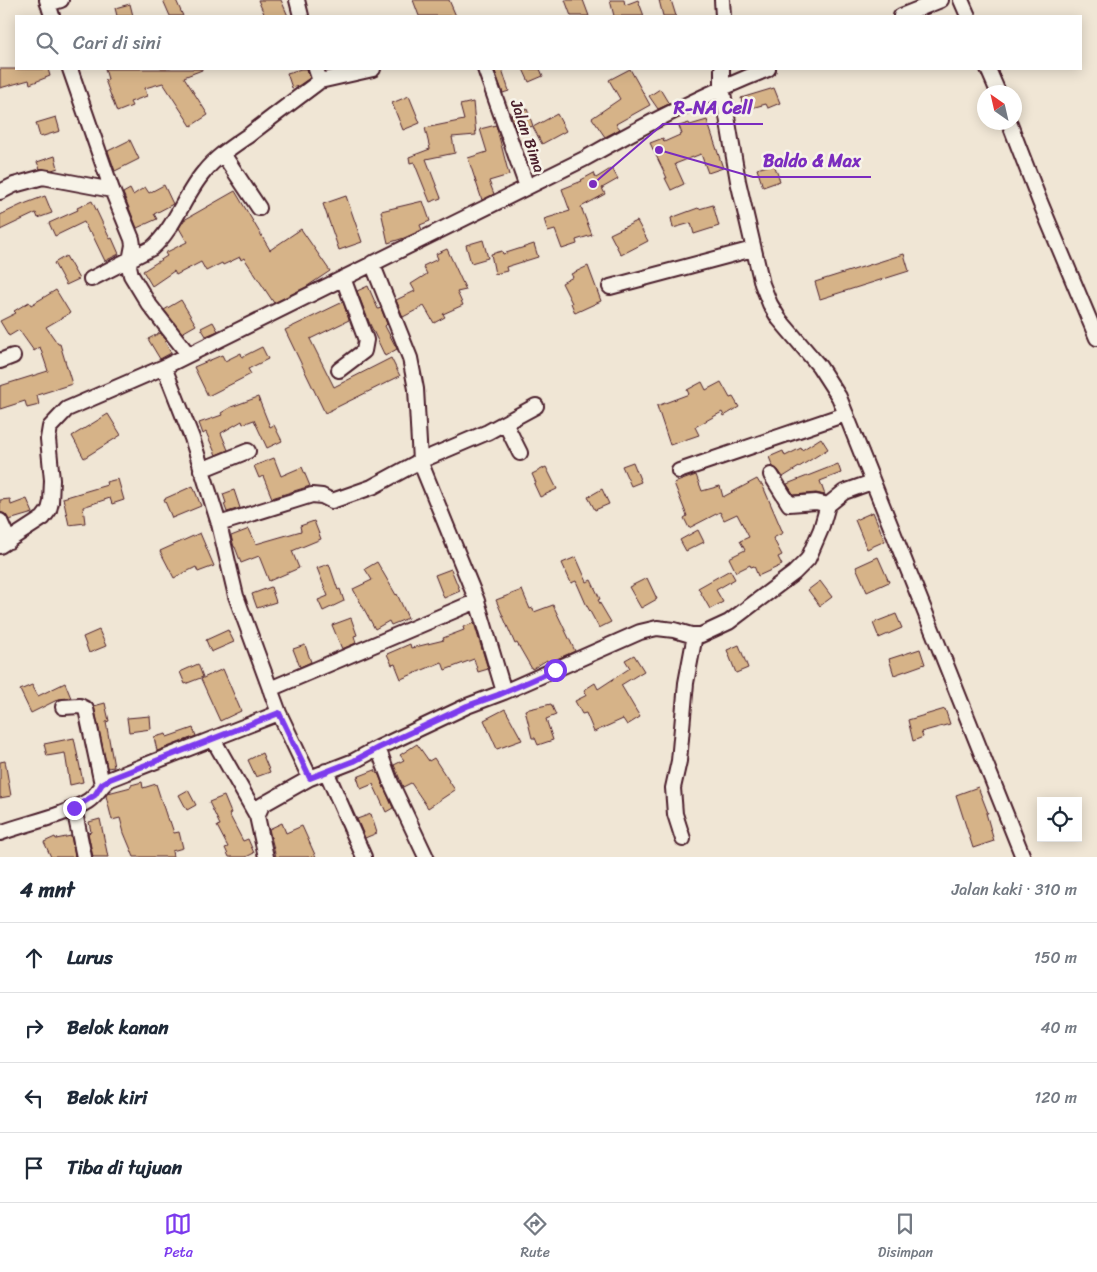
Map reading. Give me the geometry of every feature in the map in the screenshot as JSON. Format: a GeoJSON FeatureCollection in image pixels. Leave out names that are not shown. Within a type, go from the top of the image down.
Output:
{"type":"FeatureCollection","features":[{"type":"Feature","properties":{"kind":"street"},"geometry":{"type":"LineString","coordinates":[[297,0],[301,15]]}},
{"type":"Feature","properties":{"kind":"street"},"geometry":{"type":"LineString","coordinates":[[722,0],[723,15]]}},
{"type":"Feature","properties":{"kind":"street"},"geometry":{"type":"LineString","coordinates":[[904,15],[942,0]]}},
{"type":"Feature","properties":{"kind":"street"},"geometry":{"type":"LineString","coordinates":[[961,0],[968,15]]}},
{"type":"Feature","properties":{"kind":"street"},"geometry":{"type":"LineString","coordinates":[[70,70],[112,190],[132,239],[133,245],[129,266],[131,275],[148,303],[188,354]]}},
{"type":"Feature","properties":{"kind":"street"},"geometry":{"type":"LineString","coordinates":[[91,278],[152,248],[160,241],[185,198],[204,171],[318,75],[364,70]]}},
{"type":"Feature","properties":{"kind":"street","name":"Jalan Bima"},"geometry":{"type":"LineString","coordinates":[[486,70],[527,187]]}},
{"type":"Feature","properties":{"kind":"street"},"geometry":{"type":"LineString","coordinates":[[722,70],[722,87],[738,181],[762,284],[770,304],[779,319],[819,366],[839,397],[1023,857]]}},
{"type":"Feature","properties":{"kind":"street"},"geometry":{"type":"LineString","coordinates":[[0,521],[5,544],[43,518],[49,510],[52,480],[48,439],[50,427],[67,409],[164,367],[527,187],[722,87],[765,70]]}},
{"type":"Feature","properties":{"kind":"street"},"geometry":{"type":"LineString","coordinates":[[988,70],[995,85]]}},
{"type":"Feature","properties":{"kind":"street"},"geometry":{"type":"LineString","coordinates":[[1012,130],[1097,338]]}},
{"type":"Feature","properties":{"kind":"street"},"geometry":{"type":"LineString","coordinates":[[223,154],[259,208]]}},
{"type":"Feature","properties":{"kind":"street"},"geometry":{"type":"LineString","coordinates":[[0,192],[14,185],[43,178],[112,190]]}},
{"type":"Feature","properties":{"kind":"street"},"geometry":{"type":"LineString","coordinates":[[610,287],[754,249]]}},
{"type":"Feature","properties":{"kind":"street"},"geometry":{"type":"LineString","coordinates":[[372,263],[410,358],[416,389],[420,460],[477,601],[504,692]]}},
{"type":"Feature","properties":{"kind":"street"},"geometry":{"type":"LineString","coordinates":[[339,370],[364,351],[366,340],[343,278]]}},
{"type":"Feature","properties":{"kind":"street"},"geometry":{"type":"LineString","coordinates":[[164,367],[180,405],[219,524],[236,596],[279,713],[310,778]]}},
{"type":"Feature","properties":{"kind":"street"},"geometry":{"type":"LineString","coordinates":[[219,524],[312,495],[318,495],[332,501],[344,498],[372,487],[420,460],[505,423],[536,406]]}},
{"type":"Feature","properties":{"kind":"street"},"geometry":{"type":"LineString","coordinates":[[679,471],[846,414]]}},
{"type":"Feature","properties":{"kind":"street"},"geometry":{"type":"LineString","coordinates":[[505,423],[520,453]]}},
{"type":"Feature","properties":{"kind":"street"},"geometry":{"type":"LineString","coordinates":[[201,470],[248,451]]}},
{"type":"Feature","properties":{"kind":"street"},"geometry":{"type":"LineString","coordinates":[[770,475],[789,504],[816,502],[828,505]]}},
{"type":"Feature","properties":{"kind":"street"},"geometry":{"type":"LineString","coordinates":[[257,816],[262,805],[310,778],[354,761],[467,706],[504,692],[640,632],[657,628],[701,635],[729,622],[794,573],[808,559],[821,530],[828,505],[844,492],[872,482]]}},
{"type":"Feature","properties":{"kind":"street"},"geometry":{"type":"LineString","coordinates":[[270,689],[477,601]]}},
{"type":"Feature","properties":{"kind":"street"},"geometry":{"type":"LineString","coordinates":[[683,839],[675,814],[673,788],[679,761],[686,683],[695,635]]}},
{"type":"Feature","properties":{"kind":"street"},"geometry":{"type":"LineString","coordinates":[[63,708],[80,706],[86,709],[102,784]]}},
{"type":"Feature","properties":{"kind":"street"},"geometry":{"type":"LineString","coordinates":[[0,833],[74,808],[95,795],[102,784],[110,779],[279,713]]}},
{"type":"Feature","properties":{"kind":"street"},"geometry":{"type":"LineString","coordinates":[[213,739],[257,816],[266,857]]}},
{"type":"Feature","properties":{"kind":"street"},"geometry":{"type":"LineString","coordinates":[[378,748],[391,783],[426,857]]}},
{"type":"Feature","properties":{"kind":"street"},"geometry":{"type":"LineString","coordinates":[[326,772],[364,857]]}},
{"type":"Feature","properties":{"kind":"street"},"geometry":{"type":"LineString","coordinates":[[74,808],[84,857]]}},
{"type":"Feature","properties":{"kind":"building"},"geometry":{"type":"Polygon","coordinates":[[[163,0],[176,0],[183,15],[170,15],[163,0]]]}},
{"type":"Feature","properties":{"kind":"building"},"geometry":{"type":"Polygon","coordinates":[[[258,0],[281,0],[288,15],[265,15],[258,0]]]}},
{"type":"Feature","properties":{"kind":"building"},"geometry":{"type":"Polygon","coordinates":[[[413,0],[449,0],[456,15],[419,15],[413,0]]]}},
{"type":"Feature","properties":{"kind":"building"},"geometry":{"type":"Polygon","coordinates":[[[565,0],[583,0],[589,15],[571,15],[565,0]]]}},
{"type":"Feature","properties":{"kind":"building"},"geometry":{"type":"Polygon","coordinates":[[[610,0],[624,0],[625,5],[638,0],[644,15],[614,15],[610,0]]]}},
{"type":"Feature","properties":{"kind":"building"},"geometry":{"type":"Polygon","coordinates":[[[659,0],[671,0],[676,15],[663,15],[659,0]]]}},
{"type":"Feature","properties":{"kind":"building"},"geometry":{"type":"Polygon","coordinates":[[[130,4],[133,15],[117,15],[115,8],[130,4]]]}},
{"type":"Feature","properties":{"kind":"building"},"geometry":{"type":"Polygon","coordinates":[[[0,69],[48,70],[50,76],[30,84],[29,80],[0,88],[0,69]]]}},
{"type":"Feature","properties":{"kind":"building"},"geometry":{"type":"Polygon","coordinates":[[[105,70],[202,70],[184,77],[208,115],[191,126],[163,83],[145,88],[147,96],[130,102],[132,106],[117,112],[105,80],[108,79],[105,70]]]}},
{"type":"Feature","properties":{"kind":"building"},"geometry":{"type":"Polygon","coordinates":[[[307,70],[310,78],[292,88],[287,73],[307,70]]]}},
{"type":"Feature","properties":{"kind":"building"},"geometry":{"type":"Polygon","coordinates":[[[494,70],[502,70],[509,91],[503,93],[494,70]]]}},
{"type":"Feature","properties":{"kind":"building"},"geometry":{"type":"Polygon","coordinates":[[[523,70],[540,70],[543,76],[529,82],[523,70]]]}},
{"type":"Feature","properties":{"kind":"building"},"geometry":{"type":"Polygon","coordinates":[[[631,70],[650,105],[616,124],[620,129],[605,137],[592,118],[620,99],[609,80],[631,70]]]}},
{"type":"Feature","properties":{"kind":"building"},"geometry":{"type":"Polygon","coordinates":[[[774,88],[780,103],[768,108],[766,104],[744,110],[741,98],[774,88]]]}},
{"type":"Feature","properties":{"kind":"building"},"geometry":{"type":"Polygon","coordinates":[[[660,89],[669,104],[658,109],[649,96],[660,89]]]}},
{"type":"Feature","properties":{"kind":"building"},"geometry":{"type":"Polygon","coordinates":[[[409,96],[420,123],[403,130],[392,103],[409,96]]]}},
{"type":"Feature","properties":{"kind":"building"},"geometry":{"type":"Polygon","coordinates":[[[473,102],[476,135],[452,137],[455,153],[426,159],[441,198],[430,202],[414,162],[410,163],[409,157],[430,149],[425,128],[464,120],[460,105],[473,102]]]}},
{"type":"Feature","properties":{"kind":"building"},"geometry":{"type":"Polygon","coordinates":[[[527,109],[533,126],[517,132],[511,115],[527,109]]]}},
{"type":"Feature","properties":{"kind":"building"},"geometry":{"type":"Polygon","coordinates":[[[557,114],[566,131],[542,144],[533,127],[557,114]]]}},
{"type":"Feature","properties":{"kind":"building"},"geometry":{"type":"Polygon","coordinates":[[[56,117],[60,131],[40,137],[36,123],[56,117]]]}},
{"type":"Feature","properties":{"kind":"building"},"geometry":{"type":"Polygon","coordinates":[[[707,120],[723,168],[708,173],[701,154],[675,164],[684,184],[671,190],[650,143],[663,138],[664,142],[682,134],[679,126],[707,120]]]}},
{"type":"Feature","properties":{"kind":"building"},"geometry":{"type":"Polygon","coordinates":[[[496,125],[509,175],[489,181],[494,194],[482,200],[468,158],[487,152],[480,129],[496,125]]]}},
{"type":"Feature","properties":{"kind":"building"},"geometry":{"type":"Polygon","coordinates":[[[130,140],[139,159],[115,171],[108,151],[130,140]]]}},
{"type":"Feature","properties":{"kind":"building"},"geometry":{"type":"Polygon","coordinates":[[[55,156],[58,168],[52,170],[40,169],[37,162],[55,156]]]}},
{"type":"Feature","properties":{"kind":"building"},"geometry":{"type":"Polygon","coordinates":[[[774,164],[780,181],[763,187],[757,169],[774,164]]]}},
{"type":"Feature","properties":{"kind":"building"},"geometry":{"type":"Polygon","coordinates":[[[612,168],[618,179],[602,188],[605,194],[581,207],[592,235],[576,240],[577,244],[562,249],[555,230],[548,232],[544,219],[570,211],[562,189],[582,181],[594,173],[596,178],[612,168]]]}},
{"type":"Feature","properties":{"kind":"building"},"geometry":{"type":"Polygon","coordinates":[[[164,185],[173,204],[154,214],[157,219],[137,228],[123,193],[130,189],[133,195],[145,187],[149,193],[164,185]]]}},
{"type":"Feature","properties":{"kind":"building"},"geometry":{"type":"Polygon","coordinates":[[[235,191],[270,250],[301,229],[330,271],[306,287],[274,303],[244,258],[241,260],[240,257],[206,271],[201,262],[176,275],[174,271],[152,286],[143,271],[167,256],[165,253],[187,242],[179,228],[184,220],[235,191]]]}},
{"type":"Feature","properties":{"kind":"building"},"geometry":{"type":"Polygon","coordinates":[[[45,196],[52,213],[38,218],[36,213],[0,230],[0,215],[45,196]]]}},
{"type":"Feature","properties":{"kind":"building"},"geometry":{"type":"Polygon","coordinates":[[[346,196],[362,242],[339,250],[323,204],[346,196]]]}},
{"type":"Feature","properties":{"kind":"building"},"geometry":{"type":"Polygon","coordinates":[[[92,201],[119,254],[105,261],[84,222],[55,236],[49,223],[78,210],[77,208],[92,201]]]}},
{"type":"Feature","properties":{"kind":"building"},"geometry":{"type":"Polygon","coordinates":[[[423,201],[430,221],[420,225],[422,230],[388,243],[381,211],[423,201]]]}},
{"type":"Feature","properties":{"kind":"building"},"geometry":{"type":"Polygon","coordinates":[[[713,205],[719,226],[694,234],[691,223],[673,228],[671,218],[698,208],[713,205]]]}},
{"type":"Feature","properties":{"kind":"building"},"geometry":{"type":"Polygon","coordinates":[[[637,221],[648,241],[621,255],[610,234],[637,221]]]}},
{"type":"Feature","properties":{"kind":"building"},"geometry":{"type":"Polygon","coordinates":[[[483,240],[488,258],[471,263],[466,245],[483,240]]]}},
{"type":"Feature","properties":{"kind":"building"},"geometry":{"type":"Polygon","coordinates":[[[534,244],[538,257],[506,267],[507,271],[495,274],[491,254],[502,251],[503,254],[534,244]]]}},
{"type":"Feature","properties":{"kind":"building"},"geometry":{"type":"Polygon","coordinates":[[[447,249],[466,290],[457,292],[463,305],[443,314],[445,317],[434,323],[424,306],[403,317],[396,300],[415,291],[411,284],[427,274],[423,266],[438,259],[436,254],[447,249]]]}},
{"type":"Feature","properties":{"kind":"building"},"geometry":{"type":"Polygon","coordinates":[[[904,254],[909,271],[820,299],[815,282],[904,254]]]}},
{"type":"Feature","properties":{"kind":"building"},"geometry":{"type":"Polygon","coordinates":[[[66,256],[79,279],[66,285],[54,263],[66,256]]]}},
{"type":"Feature","properties":{"kind":"building"},"geometry":{"type":"Polygon","coordinates":[[[588,266],[601,301],[575,313],[562,283],[573,277],[571,274],[588,266]]]}},
{"type":"Feature","properties":{"kind":"building"},"geometry":{"type":"Polygon","coordinates":[[[368,286],[378,309],[381,308],[387,324],[385,326],[397,349],[385,356],[357,291],[368,286]]]}},
{"type":"Feature","properties":{"kind":"building"},"geometry":{"type":"Polygon","coordinates":[[[56,290],[70,313],[46,327],[58,344],[60,344],[72,384],[37,395],[39,405],[27,408],[25,401],[0,409],[0,386],[48,371],[40,347],[34,351],[19,330],[9,336],[0,321],[16,313],[14,311],[29,302],[31,305],[56,290]]]}},
{"type":"Feature","properties":{"kind":"building"},"geometry":{"type":"Polygon","coordinates":[[[181,300],[196,325],[182,333],[164,310],[181,300]]]}},
{"type":"Feature","properties":{"kind":"building"},"geometry":{"type":"Polygon","coordinates":[[[343,302],[349,320],[310,339],[334,387],[391,358],[400,376],[325,413],[285,330],[343,302]]]}},
{"type":"Feature","properties":{"kind":"building"},"geometry":{"type":"Polygon","coordinates":[[[213,322],[218,331],[206,336],[201,328],[213,322]]]}},
{"type":"Feature","properties":{"kind":"building"},"geometry":{"type":"Polygon","coordinates":[[[160,333],[167,341],[165,342],[171,353],[160,359],[148,339],[160,333]]]}},
{"type":"Feature","properties":{"kind":"building"},"geometry":{"type":"Polygon","coordinates":[[[262,347],[268,359],[248,369],[251,374],[208,396],[194,367],[222,355],[225,361],[241,353],[242,357],[262,347]]]}},
{"type":"Feature","properties":{"kind":"building"},"geometry":{"type":"Polygon","coordinates":[[[702,382],[706,390],[721,382],[730,398],[733,397],[739,407],[724,416],[722,412],[695,427],[699,435],[670,445],[657,406],[689,394],[687,390],[702,382]]]}},
{"type":"Feature","properties":{"kind":"building"},"geometry":{"type":"Polygon","coordinates":[[[258,397],[270,427],[274,425],[282,441],[267,448],[254,420],[243,424],[242,421],[221,433],[228,450],[216,455],[206,432],[203,434],[199,423],[222,415],[221,413],[231,407],[258,397]]]}},
{"type":"Feature","properties":{"kind":"building"},"geometry":{"type":"Polygon","coordinates":[[[108,414],[121,435],[84,458],[72,436],[108,414]]]}},
{"type":"Feature","properties":{"kind":"building"},"geometry":{"type":"Polygon","coordinates":[[[821,438],[828,449],[783,477],[773,467],[769,457],[783,451],[785,456],[801,448],[802,450],[821,438]]]}},
{"type":"Feature","properties":{"kind":"building"},"geometry":{"type":"Polygon","coordinates":[[[274,458],[281,476],[302,467],[310,486],[272,498],[263,476],[259,478],[254,466],[274,458]]]}},
{"type":"Feature","properties":{"kind":"building"},"geometry":{"type":"Polygon","coordinates":[[[633,462],[641,482],[631,486],[622,466],[633,462]]]}},
{"type":"Feature","properties":{"kind":"building"},"geometry":{"type":"Polygon","coordinates":[[[838,464],[841,473],[820,481],[825,495],[816,493],[794,495],[787,484],[838,464]]]}},
{"type":"Feature","properties":{"kind":"building"},"geometry":{"type":"Polygon","coordinates":[[[546,467],[557,489],[540,497],[532,474],[546,467]]]}},
{"type":"Feature","properties":{"kind":"building"},"geometry":{"type":"Polygon","coordinates":[[[696,475],[702,491],[720,486],[723,497],[757,479],[762,484],[783,533],[773,538],[782,555],[778,557],[782,565],[758,576],[754,566],[751,567],[750,565],[736,572],[729,558],[745,550],[740,541],[749,537],[737,514],[724,520],[720,512],[689,528],[684,518],[687,516],[674,483],[696,475]]]}},
{"type":"Feature","properties":{"kind":"building"},"geometry":{"type":"Polygon","coordinates":[[[118,479],[124,500],[112,504],[110,498],[83,507],[85,523],[69,525],[63,498],[107,485],[106,482],[118,479]]]}},
{"type":"Feature","properties":{"kind":"building"},"geometry":{"type":"Polygon","coordinates":[[[193,486],[201,506],[172,518],[164,499],[193,486]]]}},
{"type":"Feature","properties":{"kind":"building"},"geometry":{"type":"Polygon","coordinates":[[[602,489],[609,504],[595,510],[588,497],[602,489]]]}},
{"type":"Feature","properties":{"kind":"building"},"geometry":{"type":"Polygon","coordinates":[[[234,490],[240,508],[227,512],[223,494],[234,490]]]}},
{"type":"Feature","properties":{"kind":"building"},"geometry":{"type":"Polygon","coordinates":[[[10,499],[11,505],[27,499],[33,513],[9,520],[5,514],[0,512],[0,500],[10,499]]]}},
{"type":"Feature","properties":{"kind":"building"},"geometry":{"type":"Polygon","coordinates":[[[873,512],[885,541],[867,549],[855,520],[873,512]]]}},
{"type":"Feature","properties":{"kind":"building"},"geometry":{"type":"Polygon","coordinates":[[[314,521],[321,539],[292,551],[299,568],[269,581],[259,556],[241,563],[231,536],[249,529],[256,544],[301,531],[300,526],[314,521]]]}},
{"type":"Feature","properties":{"kind":"building"},"geometry":{"type":"Polygon","coordinates":[[[698,530],[704,542],[686,551],[680,540],[698,530]]]}},
{"type":"Feature","properties":{"kind":"building"},"geometry":{"type":"Polygon","coordinates":[[[200,533],[214,566],[198,572],[196,567],[174,578],[160,551],[200,533]]]}},
{"type":"Feature","properties":{"kind":"building"},"geometry":{"type":"Polygon","coordinates":[[[576,557],[587,582],[591,580],[600,599],[598,600],[611,622],[599,628],[576,581],[571,583],[562,563],[576,557]]]}},
{"type":"Feature","properties":{"kind":"building"},"geometry":{"type":"Polygon","coordinates":[[[878,557],[889,582],[867,592],[856,567],[878,557]]]}},
{"type":"Feature","properties":{"kind":"building"},"geometry":{"type":"Polygon","coordinates":[[[377,562],[397,594],[408,618],[391,625],[389,621],[375,629],[353,589],[372,580],[365,569],[377,562]]]}},
{"type":"Feature","properties":{"kind":"building"},"geometry":{"type":"Polygon","coordinates":[[[329,564],[344,601],[323,611],[318,600],[328,596],[317,568],[329,564]]]}},
{"type":"Feature","properties":{"kind":"building"},"geometry":{"type":"Polygon","coordinates":[[[451,569],[460,591],[444,598],[435,575],[451,569]]]}},
{"type":"Feature","properties":{"kind":"building"},"geometry":{"type":"Polygon","coordinates":[[[730,570],[735,579],[716,590],[723,602],[710,609],[698,588],[730,570]]]}},
{"type":"Feature","properties":{"kind":"building"},"geometry":{"type":"Polygon","coordinates":[[[647,578],[657,599],[641,608],[629,587],[647,578]]]}},
{"type":"Feature","properties":{"kind":"building"},"geometry":{"type":"Polygon","coordinates":[[[820,581],[832,597],[820,606],[808,590],[820,581]]]}},
{"type":"Feature","properties":{"kind":"building"},"geometry":{"type":"Polygon","coordinates":[[[271,587],[276,602],[257,608],[252,594],[271,587]]]}},
{"type":"Feature","properties":{"kind":"building"},"geometry":{"type":"Polygon","coordinates":[[[522,590],[530,609],[533,608],[534,612],[553,605],[575,651],[548,663],[547,660],[532,669],[517,643],[515,644],[496,600],[522,590]]]}},
{"type":"Feature","properties":{"kind":"building"},"geometry":{"type":"Polygon","coordinates":[[[896,614],[902,628],[879,638],[873,623],[896,614]]]}},
{"type":"Feature","properties":{"kind":"building"},"geometry":{"type":"Polygon","coordinates":[[[351,618],[357,635],[354,636],[356,643],[342,649],[332,625],[351,618]]]}},
{"type":"Feature","properties":{"kind":"building"},"geometry":{"type":"Polygon","coordinates":[[[474,623],[488,669],[478,672],[474,659],[445,670],[442,662],[401,679],[395,664],[392,665],[387,654],[410,644],[411,648],[444,640],[443,638],[464,630],[463,627],[474,623]]]}},
{"type":"Feature","properties":{"kind":"building"},"geometry":{"type":"Polygon","coordinates":[[[99,630],[106,646],[89,653],[83,637],[99,630]]]}},
{"type":"Feature","properties":{"kind":"building"},"geometry":{"type":"Polygon","coordinates":[[[228,630],[234,642],[211,652],[206,640],[228,630]]]}},
{"type":"Feature","properties":{"kind":"building"},"geometry":{"type":"Polygon","coordinates":[[[305,645],[311,662],[300,667],[293,649],[305,645]]]}},
{"type":"Feature","properties":{"kind":"building"},"geometry":{"type":"Polygon","coordinates":[[[739,645],[748,668],[736,673],[727,650],[739,645]]]}},
{"type":"Feature","properties":{"kind":"building"},"geometry":{"type":"Polygon","coordinates":[[[920,649],[925,664],[894,675],[889,659],[920,649]]]}},
{"type":"Feature","properties":{"kind":"building"},"geometry":{"type":"Polygon","coordinates":[[[634,655],[644,671],[621,685],[640,717],[627,725],[623,719],[594,732],[586,713],[582,714],[575,701],[587,695],[584,690],[595,683],[598,689],[630,668],[625,660],[634,655]]]}},
{"type":"Feature","properties":{"kind":"building"},"geometry":{"type":"Polygon","coordinates":[[[198,664],[203,677],[185,684],[180,672],[198,664]]]}},
{"type":"Feature","properties":{"kind":"building"},"geometry":{"type":"Polygon","coordinates":[[[223,669],[241,711],[220,721],[201,679],[223,669]]]}},
{"type":"Feature","properties":{"kind":"building"},"geometry":{"type":"Polygon","coordinates":[[[65,683],[71,698],[59,699],[31,713],[20,690],[32,685],[38,696],[65,683]]]}},
{"type":"Feature","properties":{"kind":"building"},"geometry":{"type":"Polygon","coordinates":[[[105,703],[109,721],[106,722],[114,767],[107,768],[94,706],[105,703]]]}},
{"type":"Feature","properties":{"kind":"building"},"geometry":{"type":"Polygon","coordinates":[[[551,704],[556,715],[546,719],[553,740],[538,745],[535,738],[532,738],[525,710],[551,704]]]}},
{"type":"Feature","properties":{"kind":"building"},"geometry":{"type":"Polygon","coordinates":[[[505,709],[522,740],[497,749],[484,720],[505,709]]]}},
{"type":"Feature","properties":{"kind":"building"},"geometry":{"type":"Polygon","coordinates":[[[945,709],[950,724],[921,732],[923,737],[913,741],[908,720],[945,709]]]}},
{"type":"Feature","properties":{"kind":"building"},"geometry":{"type":"Polygon","coordinates":[[[150,716],[151,729],[129,732],[127,718],[150,716]]]}},
{"type":"Feature","properties":{"kind":"building"},"geometry":{"type":"Polygon","coordinates":[[[193,728],[196,736],[157,751],[154,737],[166,734],[167,737],[193,728]]]}},
{"type":"Feature","properties":{"kind":"building"},"geometry":{"type":"Polygon","coordinates":[[[74,738],[83,782],[70,785],[65,753],[47,756],[44,744],[74,738]]]}},
{"type":"Feature","properties":{"kind":"building"},"geometry":{"type":"Polygon","coordinates":[[[417,744],[429,761],[434,758],[455,790],[428,808],[411,783],[403,787],[394,765],[404,760],[400,755],[417,744]]]}},
{"type":"Feature","properties":{"kind":"building"},"geometry":{"type":"Polygon","coordinates":[[[262,753],[270,772],[256,777],[248,760],[262,753]]]}},
{"type":"Feature","properties":{"kind":"building"},"geometry":{"type":"Polygon","coordinates":[[[5,761],[11,796],[0,798],[0,762],[5,761]]]}},
{"type":"Feature","properties":{"kind":"building"},"geometry":{"type":"Polygon","coordinates":[[[375,770],[393,808],[386,812],[373,784],[361,789],[357,777],[375,770]]]}},
{"type":"Feature","properties":{"kind":"building"},"geometry":{"type":"Polygon","coordinates":[[[142,782],[143,788],[156,784],[168,821],[170,821],[174,833],[179,832],[183,848],[172,851],[173,857],[134,857],[120,818],[112,820],[106,796],[108,793],[142,782]]]}},
{"type":"Feature","properties":{"kind":"building"},"geometry":{"type":"Polygon","coordinates":[[[978,787],[988,813],[986,813],[994,841],[973,848],[956,795],[978,787]]]}},
{"type":"Feature","properties":{"kind":"building"},"geometry":{"type":"Polygon","coordinates":[[[188,790],[196,805],[187,810],[179,795],[188,790]]]}},
{"type":"Feature","properties":{"kind":"building"},"geometry":{"type":"Polygon","coordinates":[[[224,796],[231,813],[229,814],[243,841],[248,839],[254,853],[246,857],[229,857],[225,848],[228,847],[217,826],[220,825],[209,802],[224,796]]]}},
{"type":"Feature","properties":{"kind":"building"},"geometry":{"type":"Polygon","coordinates":[[[371,814],[377,833],[365,838],[357,819],[371,814]]]}},
{"type":"Feature","properties":{"kind":"building"},"geometry":{"type":"Polygon","coordinates":[[[100,819],[108,857],[93,857],[88,833],[91,832],[89,822],[100,819]]]}},
{"type":"Feature","properties":{"kind":"building"},"geometry":{"type":"Polygon","coordinates":[[[282,823],[286,833],[302,826],[316,857],[276,857],[269,829],[282,823]]]}},
{"type":"Feature","properties":{"kind":"building"},"geometry":{"type":"Polygon","coordinates":[[[71,836],[75,857],[51,857],[44,842],[55,837],[56,839],[71,836]]]}},
{"type":"Feature","properties":{"kind":"place","name":"Baldo & Max"},"geometry":{"type":"Point","coordinates":[659,150]}},
{"type":"Feature","properties":{"kind":"place","name":"R-NA Cell"},"geometry":{"type":"Point","coordinates":[593,184]}},
{"type":"Feature","properties":{"kind":"route"},"geometry":{"type":"LineString","coordinates":[[74,808],[88,801],[95,795],[102,784],[110,779],[279,713],[310,778],[354,761],[467,706],[498,695],[555,670]]}}]}
